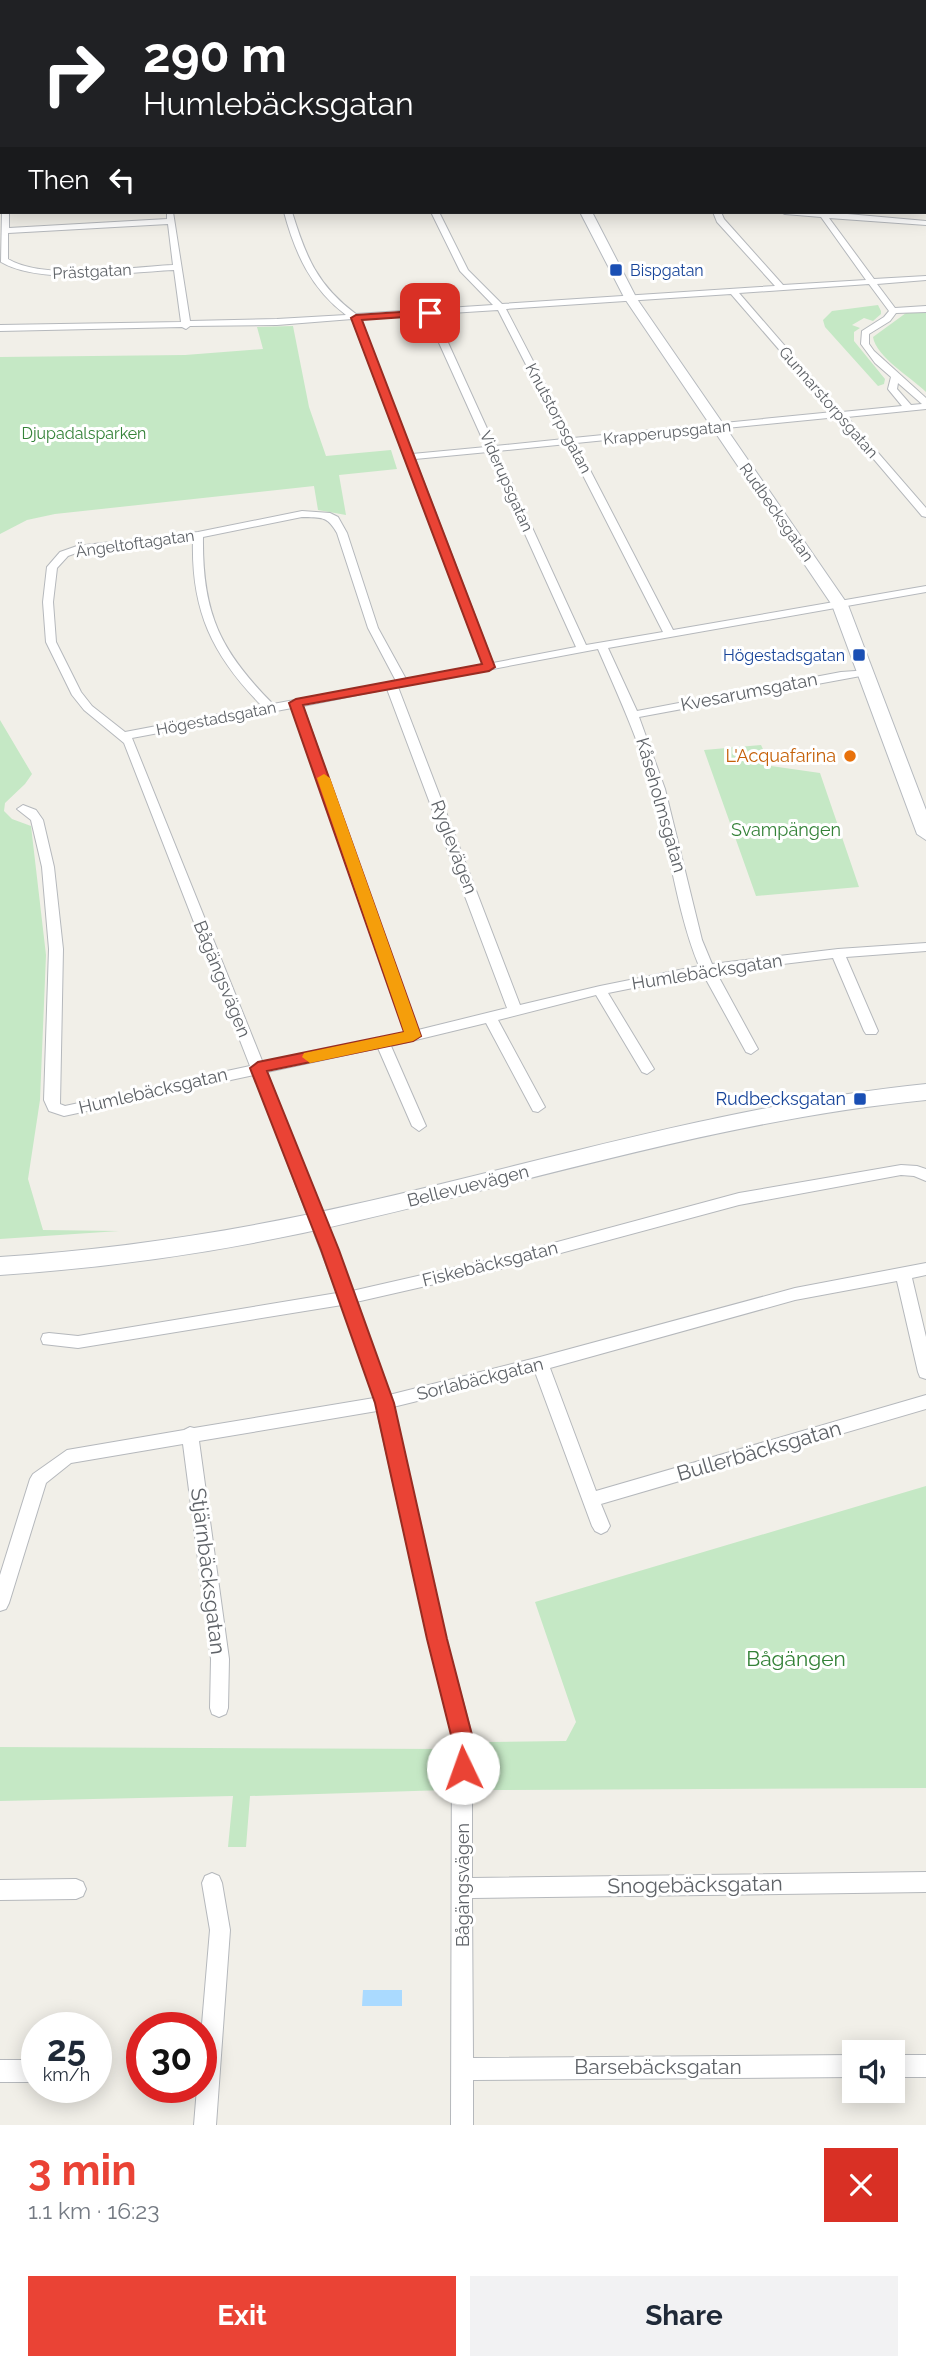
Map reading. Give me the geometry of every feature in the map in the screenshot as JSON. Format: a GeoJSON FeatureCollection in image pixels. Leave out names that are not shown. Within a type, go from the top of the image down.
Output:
{"type":"FeatureCollection","features":[{"type":"Feature","properties":{"kind":"street"},"geometry":{"type":"LineString","coordinates":[[5,214],[4,231],[171,217],[186,326]]}},
{"type":"Feature","properties":{"kind":"street"},"geometry":{"type":"LineString","coordinates":[[289,214],[302,259],[310,273],[335,302],[356,318],[489,667]]}},
{"type":"Feature","properties":{"kind":"street","name":"Knutstorpsgatan"},"geometry":{"type":"LineString","coordinates":[[436,214],[464,271],[501,308],[670,634]]}},
{"type":"Feature","properties":{"kind":"street","name":"Rudbecksgatan"},"geometry":{"type":"LineString","coordinates":[[587,214],[631,299],[840,605],[926,834]]}},
{"type":"Feature","properties":{"kind":"street"},"geometry":{"type":"LineString","coordinates":[[718,214],[720,220],[781,288]]}},
{"type":"Feature","properties":{"kind":"street"},"geometry":{"type":"LineString","coordinates":[[822,214],[926,223]]}},
{"type":"Feature","properties":{"kind":"street"},"geometry":{"type":"LineString","coordinates":[[822,214],[893,311]]}},
{"type":"Feature","properties":{"kind":"street","name":"Prästgatan"},"geometry":{"type":"LineString","coordinates":[[4,231],[4,260],[9,265],[46,273],[177,267]]}},
{"type":"Feature","properties":{"kind":"street"},"geometry":{"type":"LineString","coordinates":[[0,328],[186,326],[356,318],[926,278]]}},
{"type":"Feature","properties":{"kind":"street","name":"Gunnarstorpsgatan"},"geometry":{"type":"LineString","coordinates":[[733,291],[926,514]]}},
{"type":"Feature","properties":{"kind":"street"},"geometry":{"type":"LineString","coordinates":[[921,408],[910,385],[895,377],[868,349],[863,338],[865,333],[887,319],[893,311],[926,309]]}},
{"type":"Feature","properties":{"kind":"street","name":"Viderupsgatan"},"geometry":{"type":"LineString","coordinates":[[430,313],[582,649]]}},
{"type":"Feature","properties":{"kind":"street"},"geometry":{"type":"LineString","coordinates":[[895,377],[892,389],[921,408]]}},
{"type":"Feature","properties":{"kind":"street","name":"Krapperupsgatan"},"geometry":{"type":"LineString","coordinates":[[409,457],[921,408]]}},
{"type":"Feature","properties":{"kind":"street","name":"Ängeltoftagatan"},"geometry":{"type":"LineString","coordinates":[[125,736],[88,708],[58,660],[48,623],[52,567],[64,554],[77,549],[198,534],[302,514],[326,515],[334,519]]}},
{"type":"Feature","properties":{"kind":"street","name":"Ryglevägen"},"geometry":{"type":"LineString","coordinates":[[334,519],[342,533],[373,628],[397,684],[515,1010]]}},
{"type":"Feature","properties":{"kind":"street"},"geometry":{"type":"LineString","coordinates":[[198,534],[196,576],[205,615],[236,673],[270,708]]}},
{"type":"Feature","properties":{"kind":"street","name":"Högestadsgatan"},"geometry":{"type":"LineString","coordinates":[[125,736],[582,649],[926,589]]}},
{"type":"Feature","properties":{"kind":"street","name":"Kåseholmsgatan"},"geometry":{"type":"LineString","coordinates":[[602,646],[633,715],[659,789],[695,940],[707,969],[751,1049]]}},
{"type":"Feature","properties":{"kind":"street","name":"Kvesarumsgatan"},"geometry":{"type":"LineString","coordinates":[[633,715],[841,675],[866,673]]}},
{"type":"Feature","properties":{"kind":"street"},"geometry":{"type":"LineString","coordinates":[[296,703],[413,1036]]}},
{"type":"Feature","properties":{"kind":"street","name":"Bågängsvägen"},"geometry":{"type":"LineString","coordinates":[[125,736],[319,1222],[384,1403],[437,1639],[462,1735],[462,2125]]}},
{"type":"Feature","properties":{"kind":"street","name":"Humlebäcksgatan"},"geometry":{"type":"LineString","coordinates":[[23,809],[32,813],[37,820],[48,867],[56,949],[51,1100],[54,1107],[64,1111],[413,1036],[600,990],[707,969],[838,953],[926,947]]}},
{"type":"Feature","properties":{"kind":"street"},"geometry":{"type":"LineString","coordinates":[[838,953],[871,1031]]}},
{"type":"Feature","properties":{"kind":"street"},"geometry":{"type":"LineString","coordinates":[[600,990],[647,1069]]}},
{"type":"Feature","properties":{"kind":"street"},"geometry":{"type":"LineString","coordinates":[[489,1016],[538,1107]]}},
{"type":"Feature","properties":{"kind":"street"},"geometry":{"type":"LineString","coordinates":[[382,1042],[419,1126]]}},
{"type":"Feature","properties":{"kind":"street","name":"Bellevuevägen"},"geometry":{"type":"LineString","coordinates":[[4,1265],[130,1256],[319,1222],[698,1129],[798,1108],[926,1092]]}},
{"type":"Feature","properties":{"kind":"street","name":"Fiskebäcksgatan"},"geometry":{"type":"LineString","coordinates":[[49,1339],[78,1342],[347,1298],[505,1262],[739,1199],[901,1170],[917,1171],[926,1176]]}},
{"type":"Feature","properties":{"kind":"street","name":"Sorlabäckgatan"},"geometry":{"type":"LineString","coordinates":[[0,1603],[39,1479],[67,1457],[384,1403],[540,1364],[795,1294],[926,1269]]}},
{"type":"Feature","properties":{"kind":"street"},"geometry":{"type":"LineString","coordinates":[[903,1273],[926,1372]]}},
{"type":"Feature","properties":{"kind":"street"},"geometry":{"type":"LineString","coordinates":[[540,1364],[601,1526]]}},
{"type":"Feature","properties":{"kind":"street","name":"Bullerbäcksgatan"},"geometry":{"type":"LineString","coordinates":[[591,1500],[926,1402]]}},
{"type":"Feature","properties":{"kind":"street","name":"Stjärnbäcksgatan"},"geometry":{"type":"LineString","coordinates":[[190,1434],[220,1659],[219,1708]]}},
{"type":"Feature","properties":{"kind":"street","name":"Snogebäcksgatan"},"geometry":{"type":"LineString","coordinates":[[463,1888],[926,1882]]}},
{"type":"Feature","properties":{"kind":"street"},"geometry":{"type":"LineString","coordinates":[[205,2125],[220,1930],[212,1883]]}},
{"type":"Feature","properties":{"kind":"street"},"geometry":{"type":"LineString","coordinates":[[0,1890],[76,1889]]}},
{"type":"Feature","properties":{"kind":"street","name":"Barsebäcksgatan"},"geometry":{"type":"LineString","coordinates":[[461,2069],[842,2066]]}},
{"type":"Feature","properties":{"kind":"street"},"geometry":{"type":"LineString","coordinates":[[905,2066],[926,2066]]}},
{"type":"Feature","properties":{"kind":"street"},"geometry":{"type":"LineString","coordinates":[[0,2071],[21,2071]]}},
{"type":"Feature","properties":{"kind":"green space"},"geometry":{"type":"Polygon","coordinates":[[[878,305],[881,314],[873,321],[864,318],[852,325],[860,328],[854,332],[854,341],[885,379],[884,384],[878,386],[825,327],[823,320],[832,311],[878,305]]]}},
{"type":"Feature","properties":{"kind":"green space"},"geometry":{"type":"Polygon","coordinates":[[[926,312],[926,392],[887,360],[873,337],[906,313],[926,312]]]}},
{"type":"Feature","properties":{"kind":"green space","name":"Djupadalsparken"},"geometry":{"type":"Polygon","coordinates":[[[293,326],[309,407],[326,456],[391,450],[397,469],[339,475],[346,515],[318,510],[314,486],[55,514],[27,520],[0,534],[0,357],[185,355],[263,349],[257,327],[293,326]]]}},
{"type":"Feature","properties":{"kind":"green space"},"geometry":{"type":"Polygon","coordinates":[[[0,720],[32,774],[5,803],[4,811],[12,819],[31,826],[46,955],[40,1100],[28,1179],[43,1230],[119,1231],[0,1239],[0,720]]]}},
{"type":"Feature","properties":{"kind":"green space","name":"Svampängen"},"geometry":{"type":"Polygon","coordinates":[[[761,745],[771,766],[820,773],[859,887],[756,896],[704,750],[761,745]]]}},
{"type":"Feature","properties":{"kind":"green space","name":"Bågängen"},"geometry":{"type":"Polygon","coordinates":[[[926,1486],[926,1788],[487,1790],[489,1742],[566,1741],[576,1722],[535,1602],[926,1486]]]}},
{"type":"Feature","properties":{"kind":"green space"},"geometry":{"type":"Polygon","coordinates":[[[0,1747],[447,1749],[446,1790],[250,1796],[246,1847],[228,1847],[233,1796],[0,1801],[0,1747]]]}},
{"type":"Feature","properties":{"kind":"water"},"geometry":{"type":"Polygon","coordinates":[[[363,1990],[402,1990],[402,2006],[362,2006],[363,1990]]]}},
{"type":"Feature","properties":{"kind":"slow traffic"},"geometry":{"type":"LineString","coordinates":[[310,1057],[413,1036],[324,778]]}},
{"type":"Feature","properties":{"kind":"place","name":"Bispgatan"},"geometry":{"type":"Point","coordinates":[616,270]}},
{"type":"Feature","properties":{"kind":"place","name":"Högestadsgatan"},"geometry":{"type":"Point","coordinates":[859,655]}},
{"type":"Feature","properties":{"kind":"place","name":"L'Acquafarina"},"geometry":{"type":"Point","coordinates":[850,756]}},
{"type":"Feature","properties":{"kind":"place","name":"Rudbecksgatan"},"geometry":{"type":"Point","coordinates":[860,1099]}},
{"type":"Feature","properties":{"kind":"route"},"geometry":{"type":"LineString","coordinates":[[430,313],[356,318],[489,667],[296,703],[413,1036],[258,1068],[330,1250],[384,1403],[437,1639],[462,1735],[463,1768]]}}]}
